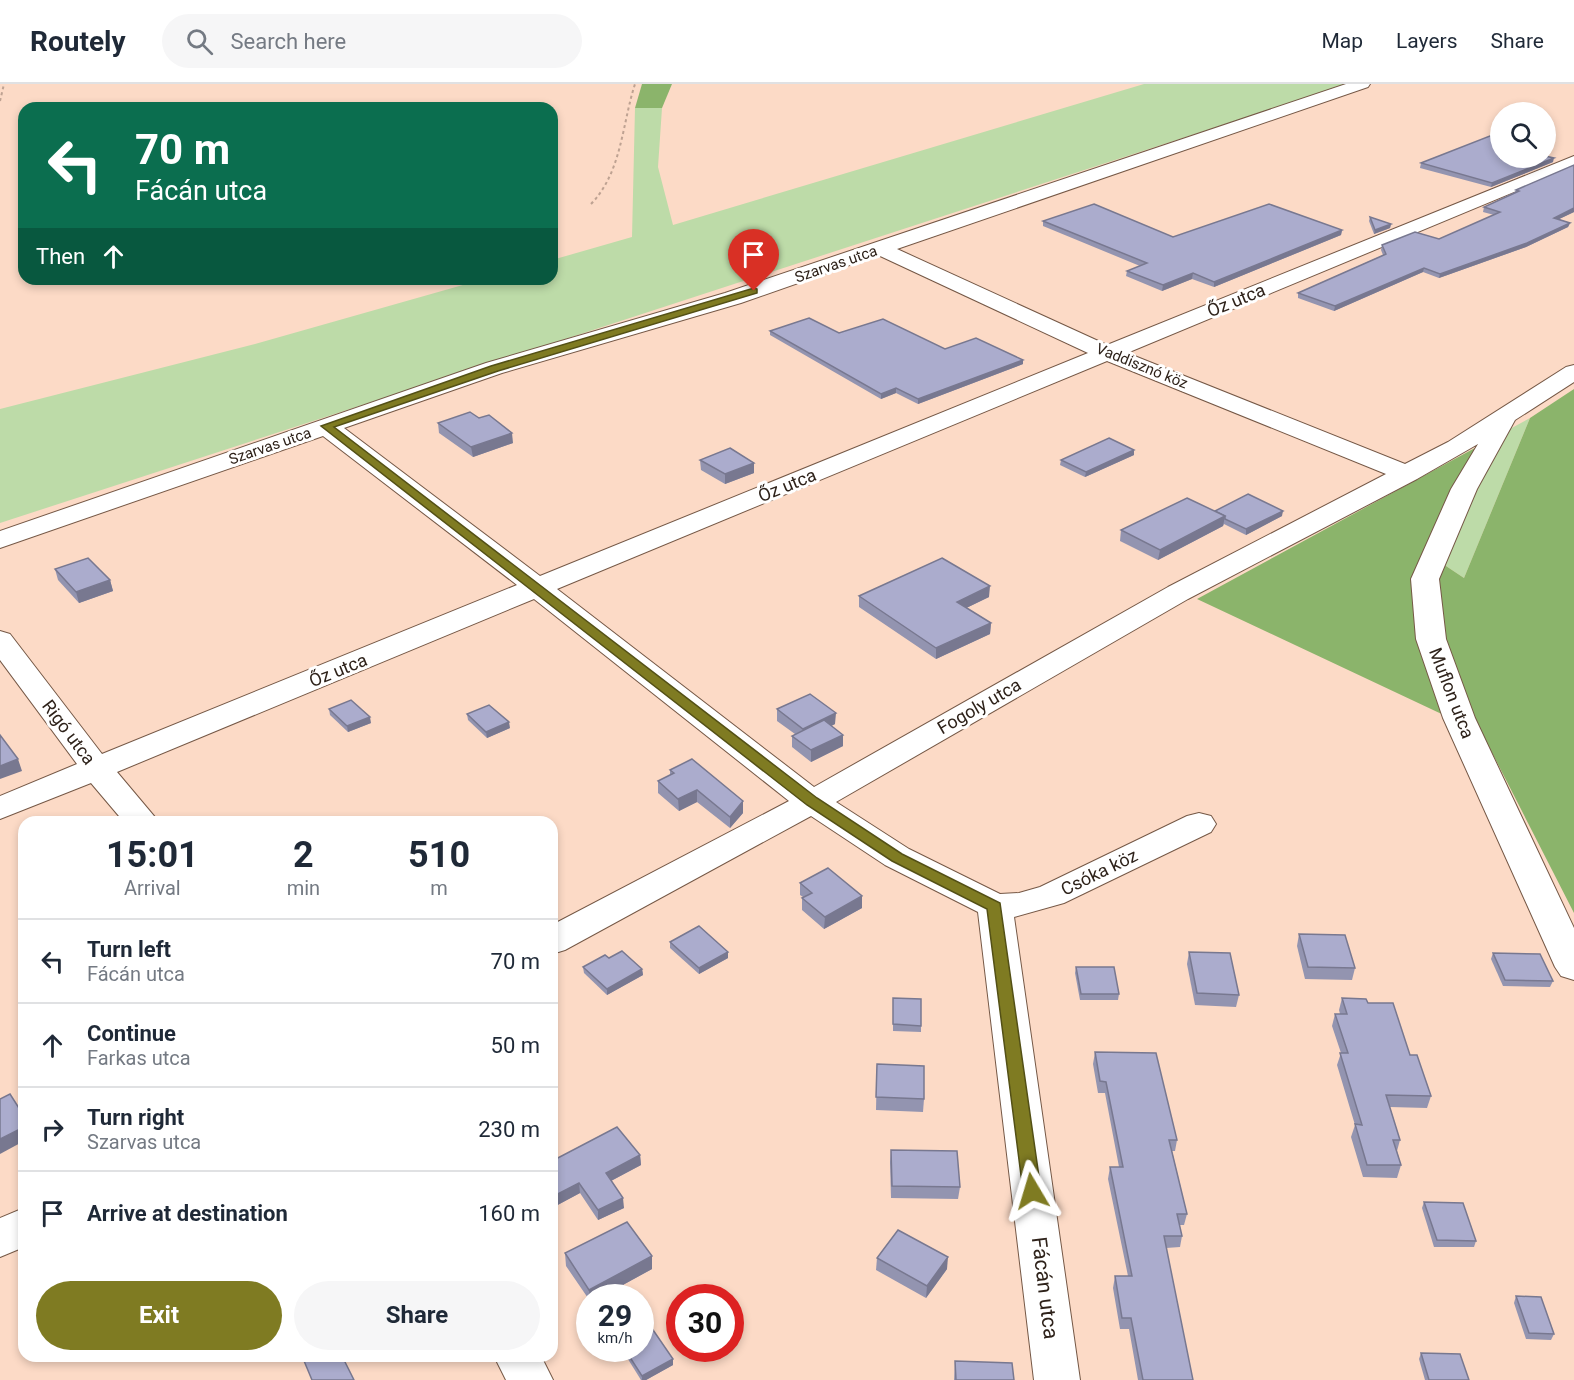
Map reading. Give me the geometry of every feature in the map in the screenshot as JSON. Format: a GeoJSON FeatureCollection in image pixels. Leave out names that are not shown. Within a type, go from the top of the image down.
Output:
{"type":"FeatureCollection","features":[{"type":"Feature","properties":{"kind":"street","name":"Szarvas utca"},"geometry":{"type":"LineString","coordinates":[[0,540],[494,368],[733,298],[1362,84]]}},
{"type":"Feature","properties":{"kind":"street","name":"Őz utca"},"geometry":{"type":"LineString","coordinates":[[0,808],[1574,161]]}},
{"type":"Feature","properties":{"kind":"street","name":"Vaddisznó köz"},"geometry":{"type":"LineString","coordinates":[[880,249],[1107,352],[1408,474]]}},
{"type":"Feature","properties":{"kind":"street","name":"Muflon utca"},"geometry":{"type":"LineString","coordinates":[[1408,474],[1506,416],[1574,372]]}},
{"type":"Feature","properties":{"kind":"street","name":"Muflon utca"},"geometry":{"type":"LineString","coordinates":[[1506,416],[1464,489],[1425,579],[1431,639],[1459,718],[1574,967]]}},
{"type":"Feature","properties":{"kind":"street"},"geometry":{"type":"LineString","coordinates":[[326,426],[812,802],[897,858],[995,906]]}},
{"type":"Feature","properties":{"kind":"street","name":"Fogoly utca"},"geometry":{"type":"LineString","coordinates":[[558,938],[812,802],[1178,593],[1408,474]]}},
{"type":"Feature","properties":{"kind":"street","name":"Rigó utca"},"geometry":{"type":"LineString","coordinates":[[0,640],[96,768],[137,816]]}},
{"type":"Feature","properties":{"kind":"street","name":"Csóka köz"},"geometry":{"type":"LineString","coordinates":[[995,906],[1021,905],[1052,895],[1199,824]]}},
{"type":"Feature","properties":{"kind":"street","name":"Fácán utca"},"geometry":{"type":"LineString","coordinates":[[995,906],[1057,1380]]}},
{"type":"Feature","properties":{"kind":"street"},"geometry":{"type":"LineString","coordinates":[[0,1239],[18,1229]]}},
{"type":"Feature","properties":{"kind":"street"},"geometry":{"type":"LineString","coordinates":[[520,1362],[530,1380]]}},
{"type":"Feature","properties":{"kind":"path"},"geometry":{"type":"LineString","coordinates":[[0,101],[4,84]]}},
{"type":"Feature","properties":{"kind":"path"},"geometry":{"type":"LineString","coordinates":[[591,204],[599,198],[619,152],[628,102],[634,84]]}},
{"type":"Feature","properties":{"kind":"green space"},"geometry":{"type":"Polygon","coordinates":[[[642,84],[672,84],[662,108],[635,108],[642,84]]]}},
{"type":"Feature","properties":{"kind":"green space"},"geometry":{"type":"Polygon","coordinates":[[[1144,84],[1349,84],[0,523],[0,409],[255,344],[463,285],[558,285],[558,258],[632,237],[635,108],[662,108],[658,167],[673,225],[1144,84]]]}},
{"type":"Feature","properties":{"kind":"green space"},"geometry":{"type":"Polygon","coordinates":[[[1574,389],[1574,913],[1482,733],[1197,599],[1497,436],[1443,564],[1464,578],[1530,418],[1574,389]]]}},
{"type":"Feature","properties":{"kind":"green space"},"geometry":{"type":"Polygon","coordinates":[[[1530,418],[1464,578],[1443,564],[1497,436],[1530,418]]]}},
{"type":"Feature","properties":{"kind":"building"},"geometry":{"type":"Polygon","coordinates":[[[1490,136],[1490,168],[1529,168],[1492,183],[1421,163],[1490,136]]]}},
{"type":"Feature","properties":{"kind":"building"},"geometry":{"type":"Polygon","coordinates":[[[1574,165],[1574,208],[1554,218],[1570,223],[1527,243],[1440,274],[1424,268],[1335,306],[1298,293],[1386,254],[1382,245],[1415,232],[1439,239],[1500,212],[1484,207],[1519,191],[1516,190],[1574,165]]]}},
{"type":"Feature","properties":{"kind":"building"},"geometry":{"type":"Polygon","coordinates":[[[1094,204],[1173,237],[1269,204],[1342,230],[1214,282],[1193,273],[1163,285],[1127,271],[1147,263],[1043,221],[1094,204]]]}},
{"type":"Feature","properties":{"kind":"building"},"geometry":{"type":"Polygon","coordinates":[[[1370,217],[1391,224],[1375,230],[1370,217]]]}},
{"type":"Feature","properties":{"kind":"building"},"geometry":{"type":"Polygon","coordinates":[[[809,318],[839,333],[883,319],[945,349],[976,338],[1023,360],[918,399],[896,388],[881,394],[770,331],[809,318]]]}},
{"type":"Feature","properties":{"kind":"building"},"geometry":{"type":"Polygon","coordinates":[[[470,412],[479,418],[489,415],[512,433],[471,447],[438,423],[470,412]]]}},
{"type":"Feature","properties":{"kind":"building"},"geometry":{"type":"Polygon","coordinates":[[[1109,438],[1134,450],[1086,472],[1061,460],[1109,438]]]}},
{"type":"Feature","properties":{"kind":"building"},"geometry":{"type":"Polygon","coordinates":[[[730,448],[754,463],[725,474],[700,460],[730,448]]]}},
{"type":"Feature","properties":{"kind":"building"},"geometry":{"type":"Polygon","coordinates":[[[1248,494],[1283,511],[1246,529],[1225,519],[1225,516],[1215,511],[1248,494]]]}},
{"type":"Feature","properties":{"kind":"building"},"geometry":{"type":"Polygon","coordinates":[[[1187,498],[1225,516],[1160,550],[1121,530],[1187,498]]]}},
{"type":"Feature","properties":{"kind":"building"},"geometry":{"type":"Polygon","coordinates":[[[88,558],[110,580],[76,592],[55,569],[88,558]]]}},
{"type":"Feature","properties":{"kind":"building"},"geometry":{"type":"Polygon","coordinates":[[[942,558],[990,586],[957,602],[991,623],[936,648],[859,596],[942,558]]]}},
{"type":"Feature","properties":{"kind":"building"},"geometry":{"type":"Polygon","coordinates":[[[810,694],[836,713],[803,729],[777,709],[810,694]]]}},
{"type":"Feature","properties":{"kind":"building"},"geometry":{"type":"Polygon","coordinates":[[[351,700],[370,717],[347,726],[329,709],[351,700]]]}},
{"type":"Feature","properties":{"kind":"building"},"geometry":{"type":"Polygon","coordinates":[[[489,705],[509,722],[486,732],[467,714],[489,705]]]}},
{"type":"Feature","properties":{"kind":"building"},"geometry":{"type":"Polygon","coordinates":[[[824,720],[843,735],[811,750],[792,736],[824,720]]]}},
{"type":"Feature","properties":{"kind":"building"},"geometry":{"type":"Polygon","coordinates":[[[0,735],[18,759],[0,766],[0,735]]]}},
{"type":"Feature","properties":{"kind":"building"},"geometry":{"type":"Polygon","coordinates":[[[692,759],[743,801],[730,817],[697,790],[678,799],[658,781],[674,773],[670,770],[692,759]]]}},
{"type":"Feature","properties":{"kind":"building"},"geometry":{"type":"Polygon","coordinates":[[[828,868],[862,896],[825,917],[802,898],[812,893],[800,883],[828,868]]]}},
{"type":"Feature","properties":{"kind":"building"},"geometry":{"type":"Polygon","coordinates":[[[699,926],[728,952],[699,968],[670,942],[699,926]]]}},
{"type":"Feature","properties":{"kind":"building"},"geometry":{"type":"Polygon","coordinates":[[[1299,934],[1345,935],[1355,968],[1308,967],[1299,934]]]}},
{"type":"Feature","properties":{"kind":"building"},"geometry":{"type":"Polygon","coordinates":[[[622,951],[642,969],[607,989],[583,967],[605,955],[609,958],[622,951]]]}},
{"type":"Feature","properties":{"kind":"building"},"geometry":{"type":"Polygon","coordinates":[[[1189,952],[1230,953],[1239,995],[1197,993],[1189,952]]]}},
{"type":"Feature","properties":{"kind":"building"},"geometry":{"type":"Polygon","coordinates":[[[1493,953],[1540,954],[1553,981],[1505,980],[1493,953]]]}},
{"type":"Feature","properties":{"kind":"building"},"geometry":{"type":"Polygon","coordinates":[[[1076,967],[1114,967],[1119,994],[1081,994],[1076,967]]]}},
{"type":"Feature","properties":{"kind":"building"},"geometry":{"type":"Polygon","coordinates":[[[893,998],[921,999],[921,1026],[893,1024],[893,998]]]}},
{"type":"Feature","properties":{"kind":"building"},"geometry":{"type":"Polygon","coordinates":[[[1342,998],[1366,999],[1368,1003],[1393,1003],[1410,1055],[1417,1055],[1431,1096],[1386,1095],[1400,1140],[1393,1140],[1401,1165],[1367,1165],[1355,1124],[1362,1125],[1340,1053],[1348,1053],[1335,1014],[1347,1014],[1342,998]]]}},
{"type":"Feature","properties":{"kind":"building"},"geometry":{"type":"Polygon","coordinates":[[[1095,1052],[1156,1053],[1177,1140],[1169,1140],[1187,1214],[1177,1214],[1182,1236],[1164,1236],[1193,1380],[1143,1380],[1131,1318],[1122,1318],[1115,1276],[1132,1276],[1110,1167],[1123,1167],[1106,1082],[1100,1081],[1095,1052]]]}},
{"type":"Feature","properties":{"kind":"building"},"geometry":{"type":"Polygon","coordinates":[[[877,1064],[924,1066],[924,1099],[876,1097],[877,1064]]]}},
{"type":"Feature","properties":{"kind":"building"},"geometry":{"type":"Polygon","coordinates":[[[10,1094],[18,1107],[18,1130],[0,1139],[0,1099],[10,1094]]]}},
{"type":"Feature","properties":{"kind":"building"},"geometry":{"type":"Polygon","coordinates":[[[617,1127],[640,1155],[606,1173],[623,1198],[598,1210],[579,1183],[558,1194],[558,1158],[617,1127]]]}},
{"type":"Feature","properties":{"kind":"building"},"geometry":{"type":"Polygon","coordinates":[[[891,1150],[957,1151],[960,1187],[892,1186],[891,1150]]]}},
{"type":"Feature","properties":{"kind":"building"},"geometry":{"type":"Polygon","coordinates":[[[1424,1202],[1463,1203],[1476,1241],[1437,1240],[1424,1202]]]}},
{"type":"Feature","properties":{"kind":"building"},"geometry":{"type":"Polygon","coordinates":[[[627,1222],[652,1256],[600,1284],[585,1284],[565,1253],[627,1222]]]}},
{"type":"Feature","properties":{"kind":"building"},"geometry":{"type":"Polygon","coordinates":[[[898,1230],[948,1257],[927,1286],[877,1258],[898,1230]]]}},
{"type":"Feature","properties":{"kind":"building"},"geometry":{"type":"Polygon","coordinates":[[[1516,1296],[1541,1297],[1554,1334],[1529,1333],[1516,1296]]]}},
{"type":"Feature","properties":{"kind":"building"},"geometry":{"type":"Polygon","coordinates":[[[654,1331],[666,1349],[668,1362],[642,1376],[633,1362],[654,1362],[654,1331]]]}},
{"type":"Feature","properties":{"kind":"building"},"geometry":{"type":"Polygon","coordinates":[[[1421,1353],[1460,1354],[1469,1380],[1429,1380],[1421,1353]]]}},
{"type":"Feature","properties":{"kind":"building"},"geometry":{"type":"Polygon","coordinates":[[[955,1361],[1012,1363],[1014,1380],[956,1380],[955,1361]]]}},
{"type":"Feature","properties":{"kind":"building"},"geometry":{"type":"Polygon","coordinates":[[[304,1362],[345,1362],[354,1380],[312,1380],[304,1362]]]}},
{"type":"Feature","properties":{"kind":"route"},"geometry":{"type":"LineString","coordinates":[[754,291],[494,368],[326,426],[812,802],[897,858],[995,906],[1032,1191]]}}]}
